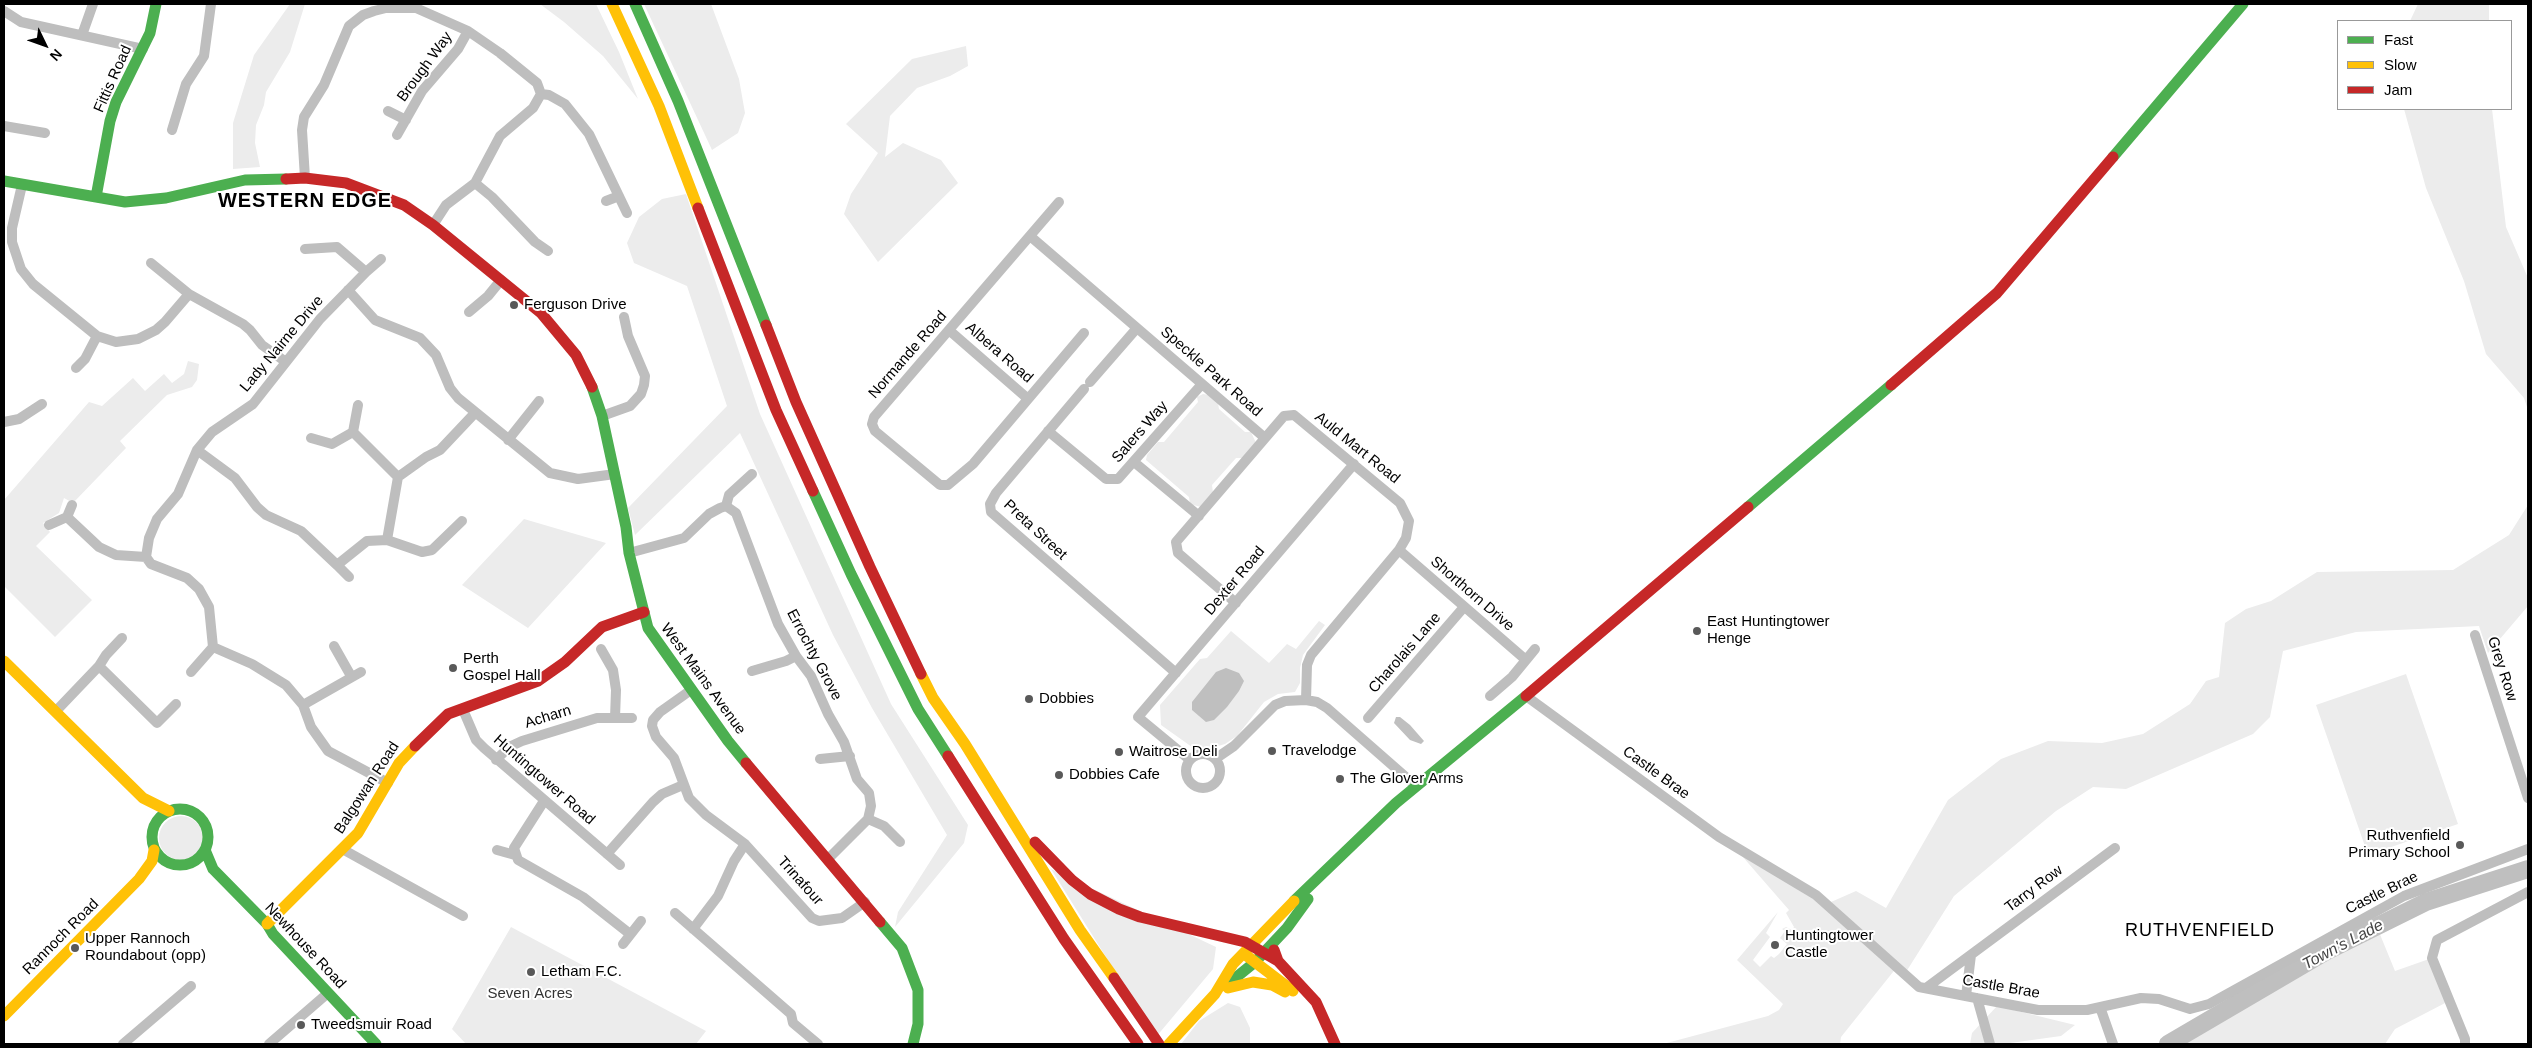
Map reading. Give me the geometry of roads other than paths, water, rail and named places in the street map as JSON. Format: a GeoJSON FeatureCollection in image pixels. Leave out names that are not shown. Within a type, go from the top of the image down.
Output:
{"type":"FeatureCollection","features":[{"type":"Feature","properties":{"kind":"main road","name":"Fittis Road"},"geometry":{"type":"LineString","coordinates":[[96,197],[110,121],[116,102],[150,33],[156,4]]}},
{"type":"Feature","properties":{"kind":"main road"},"geometry":{"type":"LineString","coordinates":[[612,4],[628,33],[658,106],[776,410],[851,574],[918,709],[1064,939],[1127,1044]]}},
{"type":"Feature","properties":{"kind":"main road"},"geometry":{"type":"LineString","coordinates":[[635,4],[678,101],[796,402],[870,567],[934,698],[965,744],[1080,930],[1159,1044]]}},
{"type":"Feature","properties":{"kind":"main road"},"geometry":{"type":"LineString","coordinates":[[1215,994],[1233,964],[1283,911],[1416,786],[1621,617],[1997,293],[2243,4]]}},
{"type":"Feature","properties":{"kind":"main road","name":"West Mains Avenue"},"geometry":{"type":"LineString","coordinates":[[4,181],[125,202],[166,198],[245,180],[305,178],[346,183],[376,192],[403,205],[433,225],[541,313],[576,355],[590,382],[602,416],[626,527],[629,553],[648,628],[728,741],[894,936],[913,972],[918,990],[918,1024],[913,1044]]}},
{"type":"Feature","properties":{"kind":"main road","name":"Balgowan Road"},"geometry":{"type":"LineString","coordinates":[[267,924],[344,850],[371,813],[399,763],[423,735],[448,714],[538,681],[565,662],[602,627],[644,612]]}},
{"type":"Feature","properties":{"kind":"main road"},"geometry":{"type":"LineString","coordinates":[[4,661],[143,798],[158,819]]}},
{"type":"Feature","properties":{"kind":"main road"},"geometry":{"type":"LineString","coordinates":[[993,792],[1050,859],[1090,894],[1140,917],[1245,942],[1255,962],[1305,1002],[1327,1029],[1336,1044]]}},
{"type":"Feature","properties":{"kind":"main road"},"geometry":{"type":"LineString","coordinates":[[143,798],[169,811]]}},
{"type":"Feature","properties":{"kind":"main road"},"geometry":{"type":"LineString","coordinates":[[189,864],[199,858],[205,850],[208,834],[201,818],[186,809],[169,811],[158,819],[152,834],[154,850],[159,857],[167,862],[213,869]]}},
{"type":"Feature","properties":{"kind":"main road","name":"Rannoch Road"},"geometry":{"type":"LineString","coordinates":[[4,1016],[139,879],[152,861],[154,850]]}},
{"type":"Feature","properties":{"kind":"main road","name":"Newhouse Road"},"geometry":{"type":"LineString","coordinates":[[205,850],[213,869],[267,924],[273,934],[376,1044]]}},
{"type":"Feature","properties":{"kind":"main road","name":"Rannoch Road"},"geometry":{"type":"LineString","coordinates":[[139,879],[167,862]]}},
{"type":"Feature","properties":{"kind":"main road"},"geometry":{"type":"LineString","coordinates":[[1169,1044],[1215,994],[1255,962],[1282,934],[1335,864]]}},
{"type":"Feature","properties":{"kind":"main road"},"geometry":{"type":"LineString","coordinates":[[1278,961],[1274,949],[1282,934]]}},
{"type":"Feature","properties":{"kind":"main road"},"geometry":{"type":"LineString","coordinates":[[1064,939],[1138,1044]]}},
{"type":"Feature","properties":{"kind":"main road"},"geometry":{"type":"LineString","coordinates":[[1248,949],[1264,953],[1278,961],[1316,1002],[1327,1029]]}},
{"type":"Feature","properties":{"kind":"main road"},"geometry":{"type":"LineString","coordinates":[[1215,994],[1235,985],[1253,982],[1272,985],[1305,1002]]}},
{"type":"Feature","properties":{"kind":"street"},"geometry":{"type":"LineString","coordinates":[[82,35],[93,4]]}},
{"type":"Feature","properties":{"kind":"street"},"geometry":{"type":"LineString","coordinates":[[172,130],[186,84],[204,56],[211,4]]}},
{"type":"Feature","properties":{"kind":"street"},"geometry":{"type":"LineString","coordinates":[[305,178],[302,130],[304,117],[324,85],[349,26],[363,15],[374,11],[402,7],[416,8],[468,31],[500,52],[537,83],[541,94],[533,108],[500,136],[475,183],[446,206],[433,225]]}},
{"type":"Feature","properties":{"kind":"street"},"geometry":{"type":"LineString","coordinates":[[4,11],[21,22],[143,49]]}},
{"type":"Feature","properties":{"kind":"street","name":"Brough Way"},"geometry":{"type":"LineString","coordinates":[[397,135],[422,91],[458,49],[468,31]]}},
{"type":"Feature","properties":{"kind":"street"},"geometry":{"type":"LineString","coordinates":[[541,94],[549,95],[565,104],[589,134],[627,213]]}},
{"type":"Feature","properties":{"kind":"street","name":"Brough Way"},"geometry":{"type":"LineString","coordinates":[[388,111],[406,120]]}},
{"type":"Feature","properties":{"kind":"street"},"geometry":{"type":"LineString","coordinates":[[4,126],[45,133]]}},
{"type":"Feature","properties":{"kind":"street"},"geometry":{"type":"LineString","coordinates":[[475,183],[499,204],[523,231],[548,251]]}},
{"type":"Feature","properties":{"kind":"street"},"geometry":{"type":"LineString","coordinates":[[22,185],[8,243],[21,269],[33,284],[96,336],[116,342],[138,339],[161,326],[189,294]]}},
{"type":"Feature","properties":{"kind":"street"},"geometry":{"type":"LineString","coordinates":[[606,201],[619,196]]}},
{"type":"Feature","properties":{"kind":"street","name":"Normande Road"},"geometry":{"type":"LineString","coordinates":[[1059,202],[950,331],[874,417],[872,424],[875,431],[940,485],[948,485],[972,464],[1084,333]]}},
{"type":"Feature","properties":{"kind":"street","name":"Speckle Park Road"},"geometry":{"type":"LineString","coordinates":[[1030,236],[1265,438]]}},
{"type":"Feature","properties":{"kind":"street"},"geometry":{"type":"LineString","coordinates":[[305,249],[337,247],[366,272]]}},
{"type":"Feature","properties":{"kind":"street","name":"Lady Nairne Drive"},"geometry":{"type":"LineString","coordinates":[[146,557],[149,538],[157,519],[178,494],[197,450],[212,432],[253,404],[320,319],[381,259]]}},
{"type":"Feature","properties":{"kind":"street"},"geometry":{"type":"LineString","coordinates":[[150,263],[189,294],[243,324],[262,345],[286,362]]}},
{"type":"Feature","properties":{"kind":"street"},"geometry":{"type":"LineString","coordinates":[[469,312],[488,296],[501,280]]}},
{"type":"Feature","properties":{"kind":"street"},"geometry":{"type":"LineString","coordinates":[[348,290],[375,320],[410,332],[429,346],[436,355],[450,388],[474,414],[550,473],[578,479],[615,474]]}},
{"type":"Feature","properties":{"kind":"street"},"geometry":{"type":"LineString","coordinates":[[602,416],[630,406],[641,394],[644,385],[645,376],[628,336],[624,317]]}},
{"type":"Feature","properties":{"kind":"street","name":"Speckle Park Road"},"geometry":{"type":"LineString","coordinates":[[1087,385],[1137,328]]}},
{"type":"Feature","properties":{"kind":"street","name":"Albera Road"},"geometry":{"type":"LineString","coordinates":[[950,331],[1028,398]]}},
{"type":"Feature","properties":{"kind":"street"},"geometry":{"type":"LineString","coordinates":[[76,368],[85,359],[96,336]]}},
{"type":"Feature","properties":{"kind":"street","name":"Salers Way"},"geometry":{"type":"LineString","coordinates":[[1048,431],[1106,479],[1118,479],[1202,384]]}},
{"type":"Feature","properties":{"kind":"street","name":"Preta Street"},"geometry":{"type":"LineString","coordinates":[[1087,385],[994,495],[990,504],[991,512],[1176,673]]}},
{"type":"Feature","properties":{"kind":"street"},"geometry":{"type":"LineString","coordinates":[[508,440],[539,401]]}},
{"type":"Feature","properties":{"kind":"street"},"geometry":{"type":"LineString","coordinates":[[4,422],[19,419],[42,404]]}},
{"type":"Feature","properties":{"kind":"street"},"geometry":{"type":"LineString","coordinates":[[311,438],[332,444],[353,432],[358,405]]}},
{"type":"Feature","properties":{"kind":"street"},"geometry":{"type":"LineString","coordinates":[[387,540],[398,477],[426,457],[440,450],[474,414]]}},
{"type":"Feature","properties":{"kind":"street","name":"Auld Mart Road"},"geometry":{"type":"LineString","coordinates":[[1236,603],[1178,553],[1176,542],[1284,416],[1294,415],[1400,503],[1408,521],[1406,538],[1399,550],[1311,655],[1307,665],[1306,700]]}},
{"type":"Feature","properties":{"kind":"street"},"geometry":{"type":"LineString","coordinates":[[353,432],[398,477]]}},
{"type":"Feature","properties":{"kind":"street"},"geometry":{"type":"LineString","coordinates":[[197,450],[216,462],[235,478],[257,507],[266,515],[301,531],[349,577]]}},
{"type":"Feature","properties":{"kind":"street"},"geometry":{"type":"LineString","coordinates":[[1134,462],[1198,516]]}},
{"type":"Feature","properties":{"kind":"street","name":"Dexter Road"},"geometry":{"type":"LineString","coordinates":[[1190,760],[1138,717],[1354,464]]}},
{"type":"Feature","properties":{"kind":"street"},"geometry":{"type":"LineString","coordinates":[[629,553],[684,538],[709,514],[726,506],[729,495],[752,474]]}},
{"type":"Feature","properties":{"kind":"street"},"geometry":{"type":"LineString","coordinates":[[49,525],[67,517],[72,505]]}},
{"type":"Feature","properties":{"kind":"street","name":"Errochty Grove"},"geometry":{"type":"LineString","coordinates":[[726,506],[736,513],[741,523],[778,624],[796,656],[811,676],[850,756],[851,767],[857,779],[869,793],[871,806],[868,819]]}},
{"type":"Feature","properties":{"kind":"street"},"geometry":{"type":"LineString","coordinates":[[67,517],[99,547],[116,555],[146,557],[151,564],[187,578],[199,589],[209,607],[213,647],[191,672]]}},
{"type":"Feature","properties":{"kind":"street"},"geometry":{"type":"LineString","coordinates":[[337,565],[353,550],[367,541],[377,538],[422,552],[432,550],[462,521]]}},
{"type":"Feature","properties":{"kind":"street","name":"Shorthorn Drive"},"geometry":{"type":"LineString","coordinates":[[1399,550],[1526,660]]}},
{"type":"Feature","properties":{"kind":"street","name":"Charolais Lane"},"geometry":{"type":"LineString","coordinates":[[1368,718],[1464,607]]}},
{"type":"Feature","properties":{"kind":"street","name":"Grey Row"},"geometry":{"type":"LineString","coordinates":[[2475,635],[2528,798]]}},
{"type":"Feature","properties":{"kind":"street"},"geometry":{"type":"LineString","coordinates":[[56,711],[100,666],[106,655],[122,638]]}},
{"type":"Feature","properties":{"kind":"street"},"geometry":{"type":"LineString","coordinates":[[334,646],[351,676]]}},
{"type":"Feature","properties":{"kind":"street"},"geometry":{"type":"LineString","coordinates":[[213,647],[267,672],[286,685],[303,705],[311,727],[328,751],[388,783]]}},
{"type":"Feature","properties":{"kind":"street"},"geometry":{"type":"LineString","coordinates":[[601,649],[613,670],[616,690],[614,718]]}},
{"type":"Feature","properties":{"kind":"street"},"geometry":{"type":"LineString","coordinates":[[1490,696],[1512,677],[1535,649]]}},
{"type":"Feature","properties":{"kind":"street"},"geometry":{"type":"LineString","coordinates":[[752,671],[786,661],[796,656]]}},
{"type":"Feature","properties":{"kind":"street"},"geometry":{"type":"LineString","coordinates":[[100,666],[157,723],[176,704]]}},
{"type":"Feature","properties":{"kind":"street"},"geometry":{"type":"LineString","coordinates":[[303,705],[361,672]]}},
{"type":"Feature","properties":{"kind":"street","name":"Trinafour"},"geometry":{"type":"LineString","coordinates":[[691,690],[660,712],[653,720],[652,726],[656,737],[674,758],[689,798],[697,807],[746,844],[812,918],[819,921],[842,918],[865,902]]}},
{"type":"Feature","properties":{"kind":"street","name":"Castle Brae"},"geometry":{"type":"LineString","coordinates":[[1526,696],[1719,837],[1816,895],[1919,987],[2038,1010],[2087,1010],[2140,998],[2158,999],[2190,1009],[2209,1004],[2404,896],[2528,849]]}},
{"type":"Feature","properties":{"kind":"street"},"geometry":{"type":"LineString","coordinates":[[1215,759],[1234,746],[1275,705],[1285,701],[1306,700],[1317,702],[1327,708],[1416,786]]}},
{"type":"Feature","properties":{"kind":"street","name":"Huntingtower Road"},"geometry":{"type":"LineString","coordinates":[[464,708],[476,740],[496,760],[620,865]]}},
{"type":"Feature","properties":{"kind":"street","name":"Acharn"},"geometry":{"type":"LineString","coordinates":[[496,760],[509,747],[522,741],[597,718],[632,718]]}},
{"type":"Feature","properties":{"kind":"street"},"geometry":{"type":"LineString","coordinates":[[1200,754],[1215,759],[1220,768],[1218,779],[1205,788],[1194,786],[1187,778],[1186,769],[1190,760],[1200,754]]}},
{"type":"Feature","properties":{"kind":"street"},"geometry":{"type":"LineString","coordinates":[[820,759],[850,756]]}},
{"type":"Feature","properties":{"kind":"street"},"geometry":{"type":"LineString","coordinates":[[607,854],[653,802],[662,794],[684,785]]}},
{"type":"Feature","properties":{"kind":"street"},"geometry":{"type":"LineString","coordinates":[[544,801],[514,848],[518,860],[583,897],[630,934]]}},
{"type":"Feature","properties":{"kind":"street"},"geometry":{"type":"LineString","coordinates":[[828,859],[868,819],[884,826],[900,842]]}},
{"type":"Feature","properties":{"kind":"street"},"geometry":{"type":"LineString","coordinates":[[693,929],[718,896],[734,861],[746,844]]}},
{"type":"Feature","properties":{"kind":"street","name":"Tarry Row"},"geometry":{"type":"LineString","coordinates":[[1926,988],[2115,848]]}},
{"type":"Feature","properties":{"kind":"street","name":"Balgowan Road"},"geometry":{"type":"LineString","coordinates":[[344,850],[463,916]]}},
{"type":"Feature","properties":{"kind":"street"},"geometry":{"type":"LineString","coordinates":[[497,850],[515,855]]}},
{"type":"Feature","properties":{"kind":"street"},"geometry":{"type":"LineString","coordinates":[[2465,1044],[2465,1039],[2432,958],[2437,940],[2528,892]]}},
{"type":"Feature","properties":{"kind":"street"},"geometry":{"type":"LineString","coordinates":[[675,913],[791,1014],[793,1023],[818,1044]]}},
{"type":"Feature","properties":{"kind":"street"},"geometry":{"type":"LineString","coordinates":[[623,944],[642,921]]}},
{"type":"Feature","properties":{"kind":"street"},"geometry":{"type":"LineString","coordinates":[[1966,996],[1971,955]]}},
{"type":"Feature","properties":{"kind":"street"},"geometry":{"type":"LineString","coordinates":[[123,1044],[191,986]]}},
{"type":"Feature","properties":{"kind":"street"},"geometry":{"type":"LineString","coordinates":[[269,1044],[328,993]]}},
{"type":"Feature","properties":{"kind":"street"},"geometry":{"type":"LineString","coordinates":[[1978,998],[1990,1044]]}},
{"type":"Feature","properties":{"kind":"street"},"geometry":{"type":"LineString","coordinates":[[2100,1007],[2112,1044]]}},
{"type":"Feature","properties":{"kind":"waterway","name":"Town's Lade"},"geometry":{"type":"LineString","coordinates":[[2168,1044],[2325,952],[2426,902],[2528,869]]}},
{"type":"Feature","properties":{"kind":"place","name":"Ferguson Drive"},"geometry":{"type":"Point","coordinates":[514,305]}},
{"type":"Feature","properties":{"kind":"place","name":"East Huntingtower Henge"},"geometry":{"type":"Point","coordinates":[1697,631]}},
{"type":"Feature","properties":{"kind":"place","name":"Perth Gospel Hall"},"geometry":{"type":"Point","coordinates":[453,668]}},
{"type":"Feature","properties":{"kind":"place","name":"Dobbies"},"geometry":{"type":"Point","coordinates":[1029,699]}},
{"type":"Feature","properties":{"kind":"place","name":"Travelodge"},"geometry":{"type":"Point","coordinates":[1272,751]}},
{"type":"Feature","properties":{"kind":"place","name":"Waitrose Deli"},"geometry":{"type":"Point","coordinates":[1119,752]}},
{"type":"Feature","properties":{"kind":"place","name":"Dobbies Cafe"},"geometry":{"type":"Point","coordinates":[1059,775]}},
{"type":"Feature","properties":{"kind":"place","name":"The Glover Arms"},"geometry":{"type":"Point","coordinates":[1340,779]}},
{"type":"Feature","properties":{"kind":"place","name":"Ruthvenfield Primary School"},"geometry":{"type":"Point","coordinates":[2460,845]}},
{"type":"Feature","properties":{"kind":"place","name":"Huntingtower Castle"},"geometry":{"type":"Point","coordinates":[1775,945]}},
{"type":"Feature","properties":{"kind":"place","name":"Upper Rannoch Roundabout (opp)"},"geometry":{"type":"Point","coordinates":[75,948]}},
{"type":"Feature","properties":{"kind":"place","name":"Letham F.C."},"geometry":{"type":"Point","coordinates":[531,972]}},
{"type":"Feature","properties":{"kind":"place","name":"Tweedsmuir Road"},"geometry":{"type":"Point","coordinates":[301,1025]}},
{"type":"Feature","properties":{"kind":"district","name":"WESTERN EDGE"},"geometry":{"type":"Point","coordinates":[305,201]}},
{"type":"Feature","properties":{"kind":"district","name":"RUTHVENFIELD"},"geometry":{"type":"Point","coordinates":[2200,931]}},
{"type":"Feature","properties":{"kind":"park label","name":"Seven Acres"},"geometry":{"type":"Point","coordinates":[530,994]}}]}
